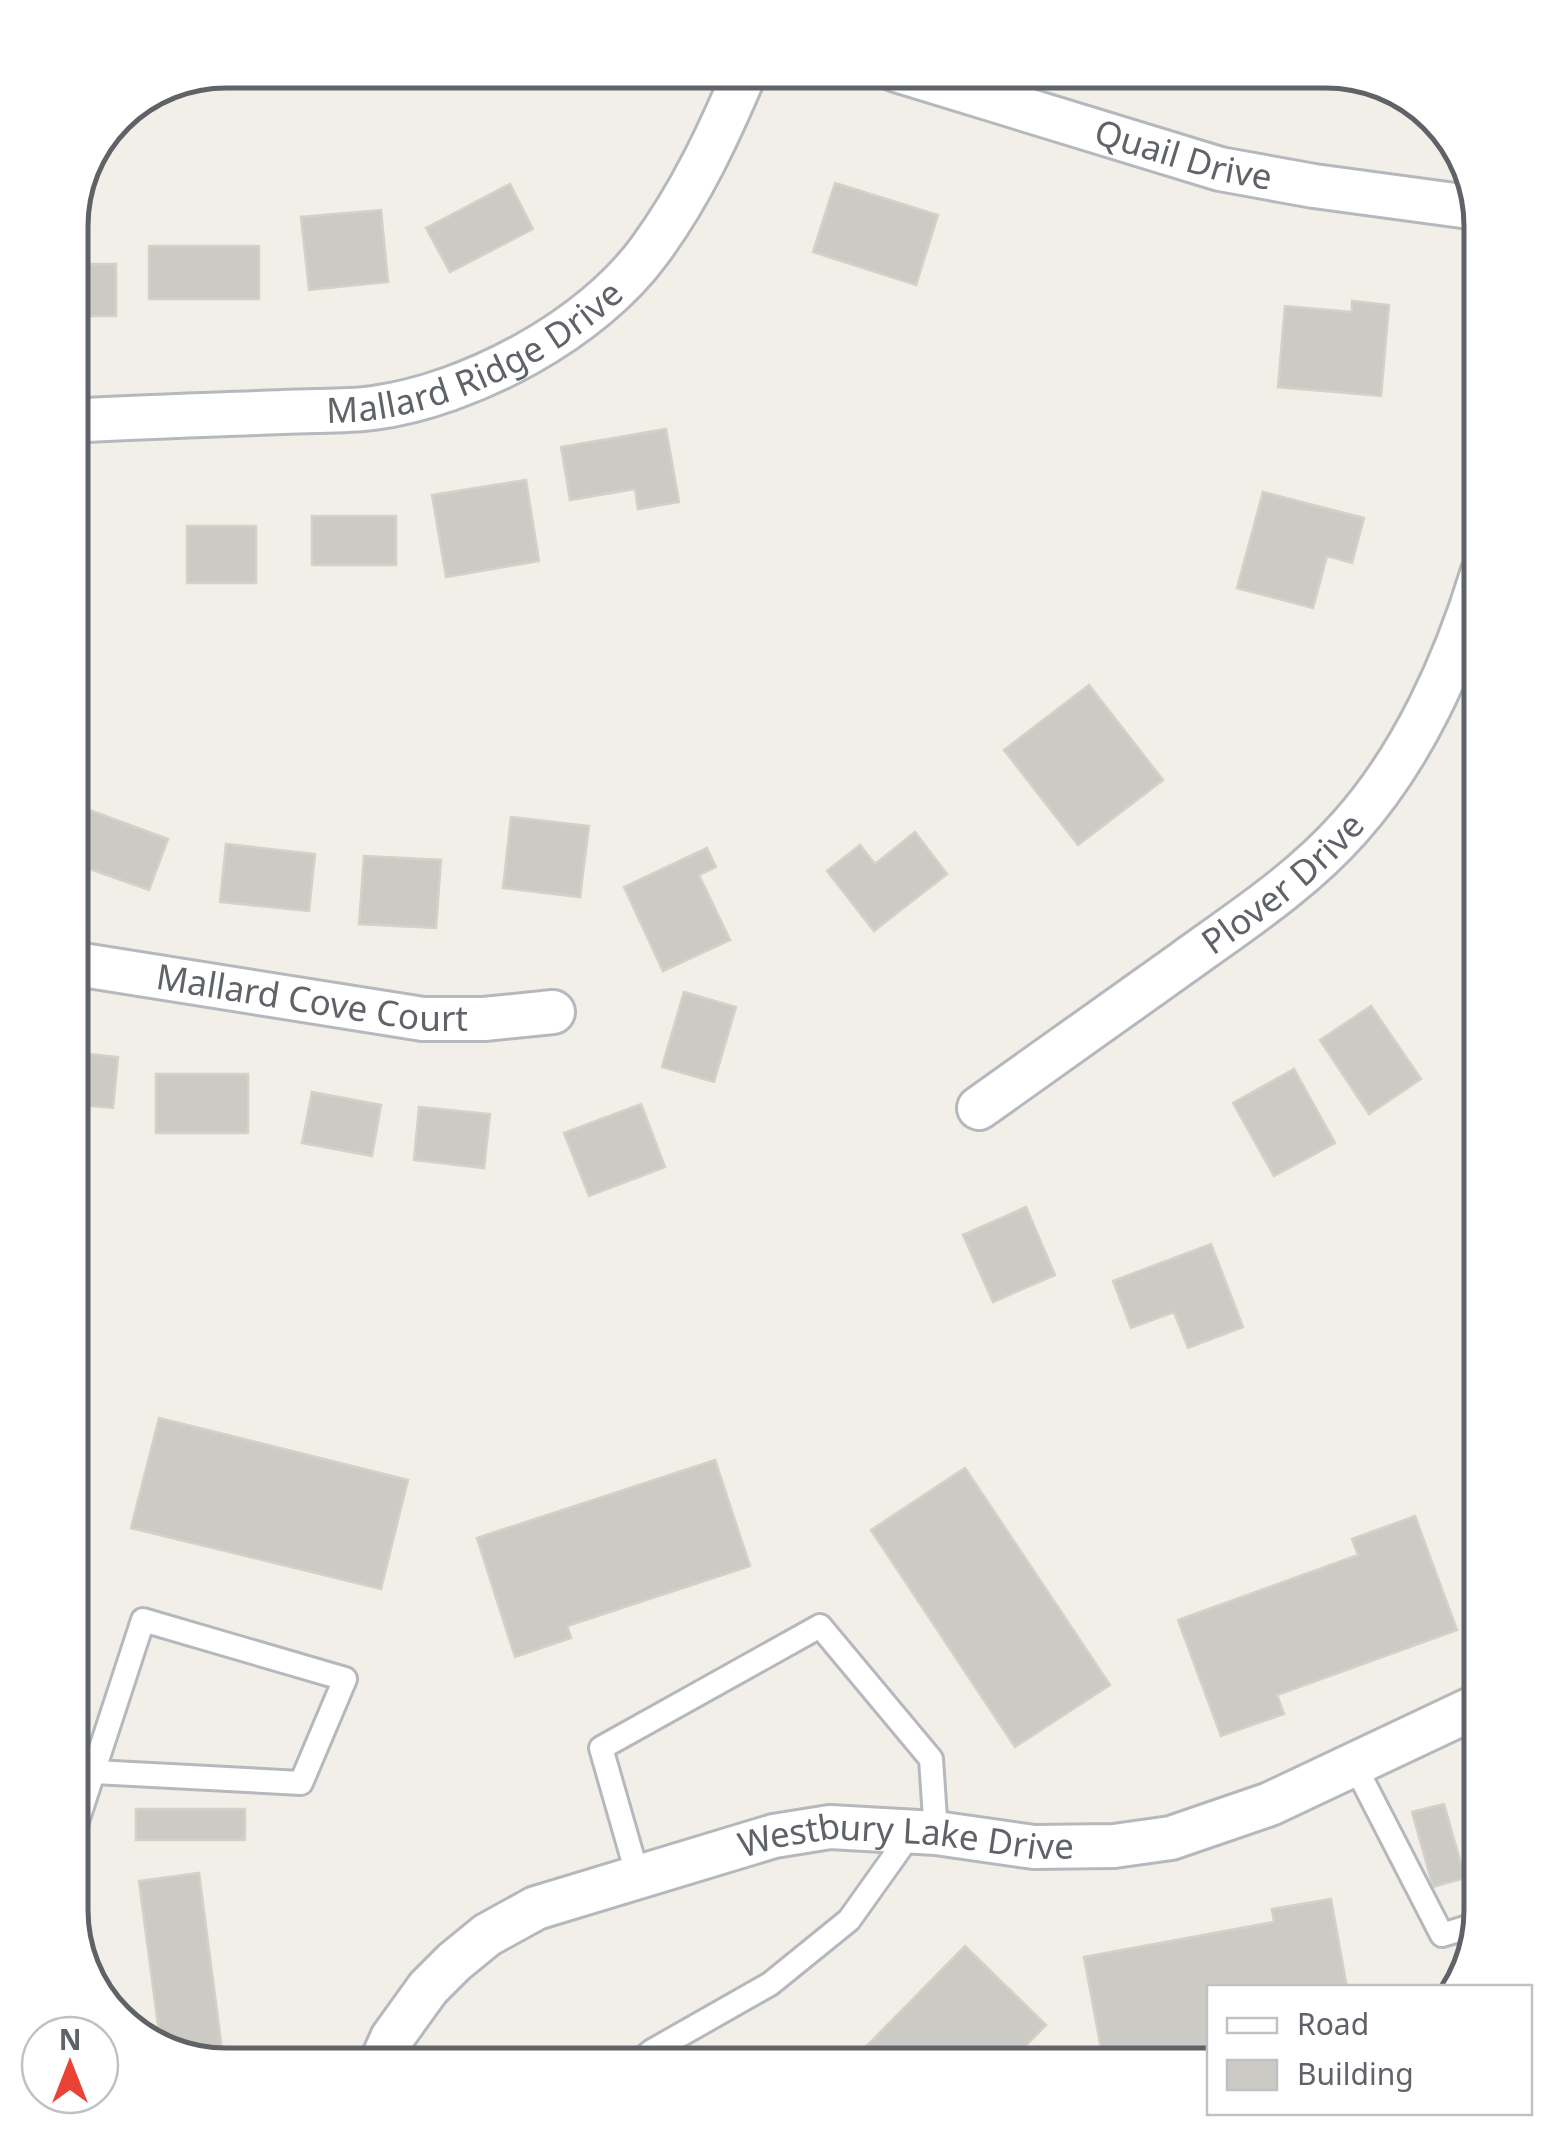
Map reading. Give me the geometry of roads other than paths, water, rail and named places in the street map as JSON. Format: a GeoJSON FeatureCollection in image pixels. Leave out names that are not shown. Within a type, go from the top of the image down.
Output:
{"type":"FeatureCollection","features":[{"type":"Feature","properties":{"kind":"street","name":"Mallard Ridge Drive"},"geometry":{"type":"LineString","coordinates":[[88,420],[372,408],[432,396],[492,372],[568,328],[620,284],[648,253],[695,182],[738,88]]}},
{"type":"Feature","properties":{"kind":"street","name":"Quail Drive"},"geometry":{"type":"LineString","coordinates":[[955,88],[1220,169],[1463,206]]}},
{"type":"Feature","properties":{"kind":"street","name":"Plover Drive"},"geometry":{"type":"LineString","coordinates":[[979,1108],[1293,884],[1350,826],[1396,764],[1438,690],[1464,627]]}},
{"type":"Feature","properties":{"kind":"street","name":"Mallard Cove Court"},"geometry":{"type":"LineString","coordinates":[[88,966],[423,1019],[484,1019],[553,1012]]}},
{"type":"Feature","properties":{"kind":"street","name":"Westbury Lake Drive"},"geometry":{"type":"LineString","coordinates":[[388,2047],[428,1988],[454,1962],[487,1935],[536,1908],[774,1836],[830,1827],[924,1833],[1034,1847],[1114,1846],[1172,1838],[1270,1804],[1464,1712]]}},
{"type":"Feature","properties":{"kind":"lane"},"geometry":{"type":"LineString","coordinates":[[88,1794],[143,1620],[345,1679],[302,1783],[96,1772]]}},
{"type":"Feature","properties":{"kind":"lane"},"geometry":{"type":"LineString","coordinates":[[638,1877],[600,1748],[820,1626],[931,1759],[924,1833],[850,1920],[770,1984],[660,2047]]}},
{"type":"Feature","properties":{"kind":"lane"},"geometry":{"type":"LineString","coordinates":[[1354,1764],[1442,1936],[1463,1929]]}}]}
